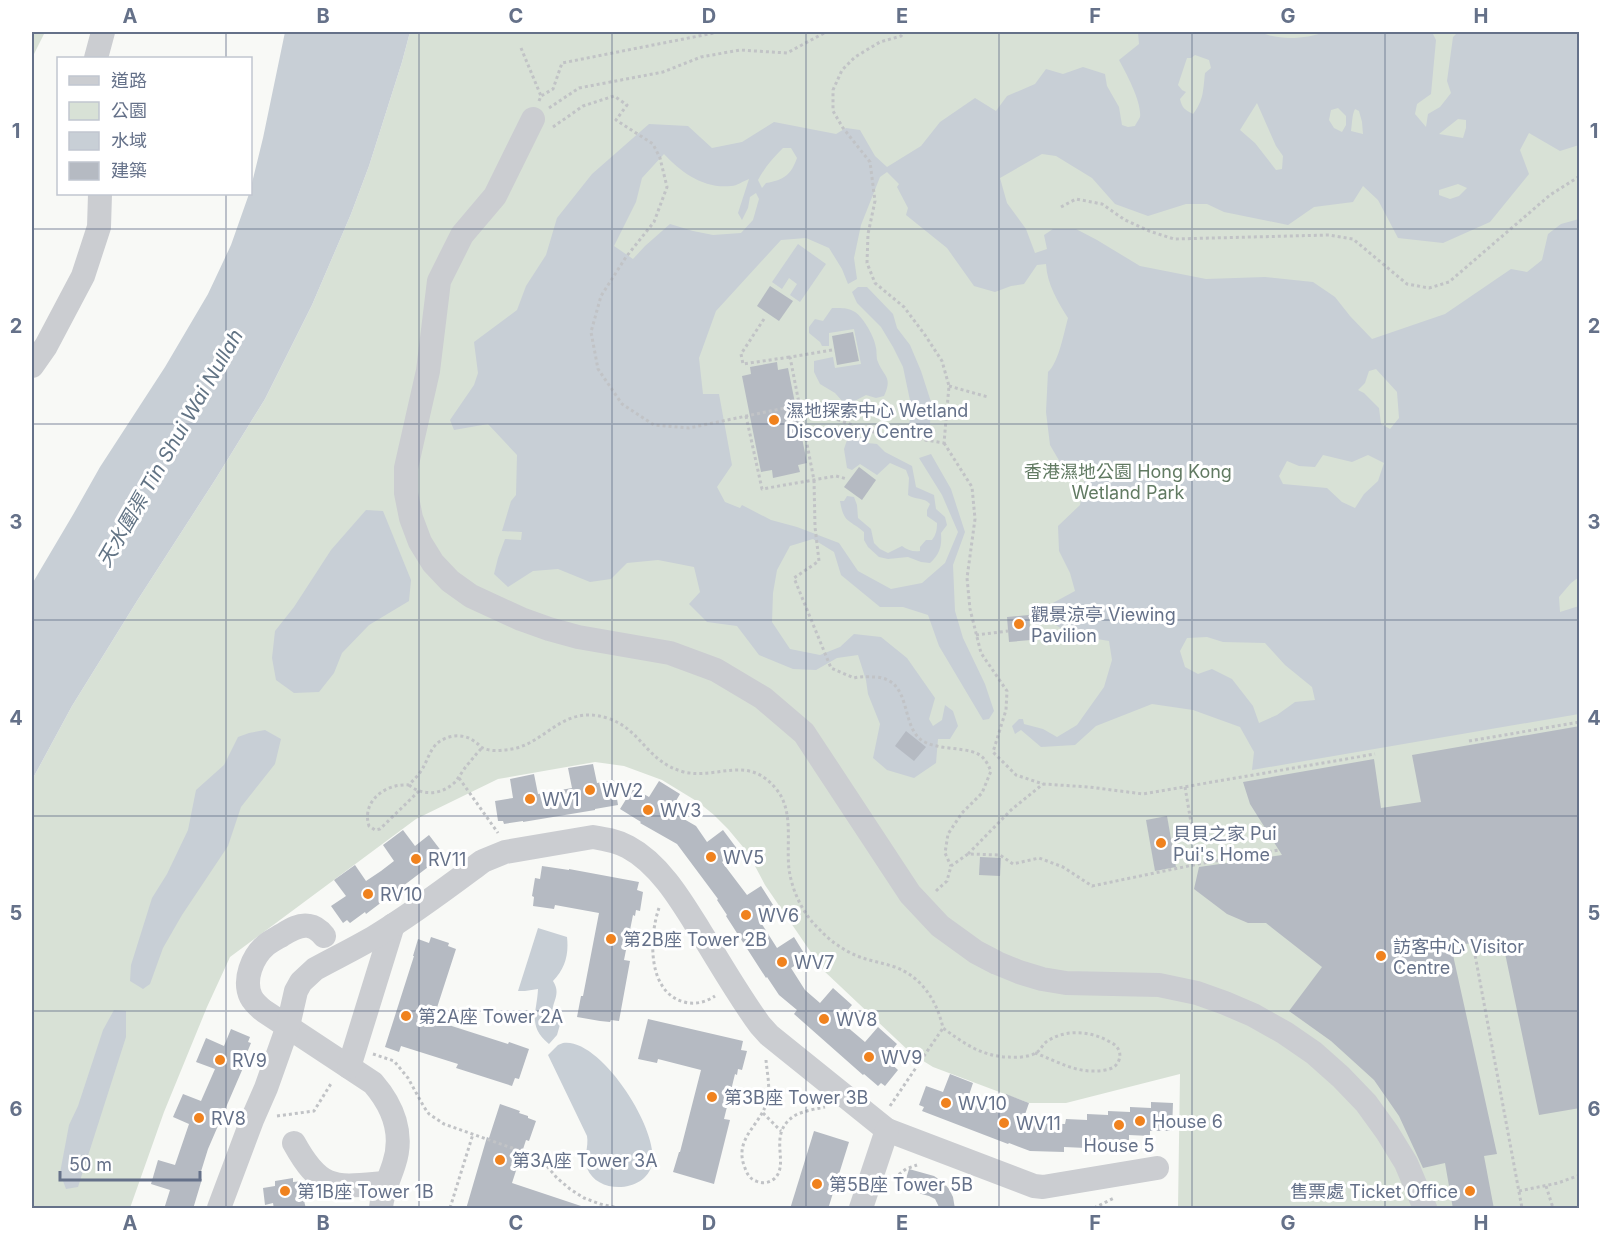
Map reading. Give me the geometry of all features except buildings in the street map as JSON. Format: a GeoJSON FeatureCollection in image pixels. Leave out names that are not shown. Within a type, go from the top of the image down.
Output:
{"type":"FeatureCollection","features":[{"type":"Feature","properties":{"kind":"lane"},"geometry":{"type":"LineString","coordinates":[[96,57],[104,32]]}},
{"type":"Feature","properties":{"kind":"lane"},"geometry":{"type":"LineString","coordinates":[[533,119],[495,196],[462,235],[439,281],[428,371],[406,468],[406,493],[411,518],[420,542],[433,563],[450,581],[471,596],[521,620],[578,637],[670,652],[716,670],[763,698],[804,733],[910,894],[940,926],[957,940],[997,963],[1042,979],[1065,983],[1168,987],[1197,993],[1253,1015],[1285,1033],[1335,1071],[1366,1103],[1388,1132],[1406,1163],[1425,1209]]}},
{"type":"Feature","properties":{"kind":"lane"},"geometry":{"type":"LineString","coordinates":[[32,366],[46,346],[83,276],[99,227],[100,195]]}},
{"type":"Feature","properties":{"kind":"lane"},"geometry":{"type":"LineString","coordinates":[[219,1209],[288,1026],[296,991],[307,975],[430,902],[492,856],[593,837],[619,843],[638,853],[674,889],[753,1015],[769,1035],[886,1121],[1034,1186],[1043,1187],[1157,1168]]}},
{"type":"Feature","properties":{"kind":"lane"},"geometry":{"type":"LineString","coordinates":[[343,1071],[393,925]]}},
{"type":"Feature","properties":{"kind":"lane"},"geometry":{"type":"LineString","coordinates":[[324,936],[318,929],[300,926],[266,944],[251,967],[249,977],[251,996],[264,1011],[288,1026],[343,1071],[373,1083],[390,1107],[398,1135],[397,1150],[384,1188],[381,1209]]}},
{"type":"Feature","properties":{"kind":"lane"},"geometry":{"type":"LineString","coordinates":[[861,1209],[886,1121]]}},
{"type":"Feature","properties":{"kind":"lane"},"geometry":{"type":"LineString","coordinates":[[294,1143],[303,1160],[318,1178],[343,1186],[386,1183]]}},
{"type":"Feature","properties":{"kind":"path"},"geometry":{"type":"LineString","coordinates":[[533,119],[541,96],[553,89],[562,63],[719,32]]}},
{"type":"Feature","properties":{"kind":"path"},"geometry":{"type":"LineString","coordinates":[[533,119],[579,88],[663,72],[701,57],[740,50],[787,53],[826,32]]}},
{"type":"Feature","properties":{"kind":"path"},"geometry":{"type":"LineString","coordinates":[[904,32],[902,36],[880,42],[855,57],[842,70],[834,90],[833,111],[843,128],[870,162],[875,201],[868,234],[867,262],[875,283],[904,307],[925,335],[942,361],[949,386],[944,442],[972,488],[975,519],[967,578],[970,609],[981,653],[1007,691],[1006,710],[993,752],[1016,775],[1043,784],[1143,794],[1375,754]]}},
{"type":"Feature","properties":{"kind":"path"},"geometry":{"type":"LineString","coordinates":[[521,48],[541,96]]}},
{"type":"Feature","properties":{"kind":"path"},"geometry":{"type":"LineString","coordinates":[[533,119],[551,129],[583,106],[614,96],[627,105],[616,120],[653,144],[660,158],[667,187],[654,222],[601,296],[591,332],[598,369],[622,404],[654,425],[689,428],[799,405],[868,431],[944,442]]}},
{"type":"Feature","properties":{"kind":"path"},"geometry":{"type":"LineString","coordinates":[[1061,207],[1076,199],[1102,204],[1133,224],[1174,239],[1329,235],[1353,239],[1407,284],[1429,288],[1449,282],[1550,195],[1580,176]]}},
{"type":"Feature","properties":{"kind":"path"},"geometry":{"type":"LineString","coordinates":[[764,319],[741,354],[742,364],[832,350]]}},
{"type":"Feature","properties":{"kind":"path"},"geometry":{"type":"LineString","coordinates":[[790,357],[814,480],[816,546],[819,561],[794,578],[831,668],[854,678],[861,676],[881,678],[893,682],[920,738],[940,748],[966,750],[984,757],[991,771],[981,793],[962,813],[948,834],[945,853],[951,866]]}},
{"type":"Feature","properties":{"kind":"path"},"geometry":{"type":"LineString","coordinates":[[949,386],[988,397]]}},
{"type":"Feature","properties":{"kind":"path"},"geometry":{"type":"LineString","coordinates":[[746,416],[762,489],[836,476],[847,479]]}},
{"type":"Feature","properties":{"kind":"path"},"geometry":{"type":"LineString","coordinates":[[976,634],[1008,631]]}},
{"type":"Feature","properties":{"kind":"path"},"geometry":{"type":"LineString","coordinates":[[409,785],[421,771],[431,749],[443,739],[460,736],[476,742],[482,748],[514,749],[537,740],[568,719],[593,715],[616,721],[627,728],[636,735],[651,754],[671,767],[705,774],[738,769],[750,771],[777,790],[786,810],[789,870],[806,914],[825,936],[848,952],[894,967],[917,980],[934,1002],[943,1028],[969,1047],[997,1057],[1010,1058],[1035,1053],[1046,1042],[1064,1034],[1074,1033],[1099,1036],[1110,1041],[1116,1045],[1120,1056],[1119,1062],[1109,1070],[1088,1072],[1065,1066],[1035,1053]]}},
{"type":"Feature","properties":{"kind":"path"},"geometry":{"type":"LineString","coordinates":[[1469,741],[1580,722]]}},
{"type":"Feature","properties":{"kind":"path"},"geometry":{"type":"LineString","coordinates":[[419,791],[380,829],[372,829],[369,826],[369,812],[382,791],[400,784],[409,785],[426,793],[440,791],[452,785],[459,778],[482,748]]}},
{"type":"Feature","properties":{"kind":"path"},"geometry":{"type":"LineString","coordinates":[[459,778],[502,838]]}},
{"type":"Feature","properties":{"kind":"path"},"geometry":{"type":"LineString","coordinates":[[910,894],[926,899],[946,881],[951,866],[968,854],[1011,810],[1043,784]]}},
{"type":"Feature","properties":{"kind":"path"},"geometry":{"type":"LineString","coordinates":[[1185,787],[1198,864]]}},
{"type":"Feature","properties":{"kind":"path"},"geometry":{"type":"LineString","coordinates":[[968,854],[1000,855],[1013,864],[1039,858],[1063,867],[1092,886],[1279,850]]}},
{"type":"Feature","properties":{"kind":"path"},"geometry":{"type":"LineString","coordinates":[[660,906],[654,931],[653,948],[658,980],[663,988],[678,1000],[687,1002],[703,1002],[722,993]]}},
{"type":"Feature","properties":{"kind":"path"},"geometry":{"type":"LineString","coordinates":[[1473,944],[1522,1209]]}},
{"type":"Feature","properties":{"kind":"path"},"geometry":{"type":"LineString","coordinates":[[886,1121],[943,1028]]}},
{"type":"Feature","properties":{"kind":"path"},"geometry":{"type":"LineString","coordinates":[[370,1053],[394,1061],[408,1078],[424,1107],[436,1119],[444,1124],[532,1155],[577,1193],[600,1204],[618,1209]]}},
{"type":"Feature","properties":{"kind":"path"},"geometry":{"type":"LineString","coordinates":[[766,1059],[768,1095],[763,1113],[751,1128],[742,1146],[743,1163],[753,1180],[767,1182],[776,1176],[781,1161],[778,1145],[782,1131],[793,1117],[832,1105]]}},
{"type":"Feature","properties":{"kind":"path"},"geometry":{"type":"LineString","coordinates":[[271,1118],[314,1111],[343,1071]]}},
{"type":"Feature","properties":{"kind":"path"},"geometry":{"type":"LineString","coordinates":[[763,1113],[782,1131]]}},
{"type":"Feature","properties":{"kind":"path"},"geometry":{"type":"LineString","coordinates":[[450,1209],[473,1134]]}},
{"type":"Feature","properties":{"kind":"path"},"geometry":{"type":"LineString","coordinates":[[892,1180],[906,1169],[927,1163]]}},
{"type":"Feature","properties":{"kind":"path"},"geometry":{"type":"LineString","coordinates":[[1519,1191],[1546,1186],[1580,1175]]}},
{"type":"Feature","properties":{"kind":"path"},"geometry":{"type":"LineString","coordinates":[[1546,1186],[1553,1209]]}},
{"type":"Feature","properties":{"kind":"path"},"geometry":{"type":"LineString","coordinates":[[648,1209],[662,1209]]}},
{"type":"Feature","properties":{"kind":"green space"},"geometry":{"type":"Polygon","coordinates":[[[32,32],[45,32],[32,58],[32,32]]]}},
{"type":"Feature","properties":{"kind":"green space","name":"香港濕地公園 Hong Kong Wetland Park"},"geometry":{"type":"Polygon","coordinates":[[[410,32],[1579,32],[1579,1208],[1178,1208],[1180,1074],[1066,1103],[1029,1103],[933,1067],[912,1054],[823,970],[765,885],[743,847],[714,815],[698,802],[662,780],[624,766],[595,762],[498,779],[416,819],[230,957],[164,1112],[130,1208],[32,1208],[32,780],[72,706],[265,399],[312,305],[351,214],[369,166],[410,32]]]}},
{"type":"Feature","properties":{"kind":"water","name":"天水圍渠 Tin Shui Wai Nullah"},"geometry":{"type":"Polygon","coordinates":[[[285,32],[410,32],[369,166],[351,214],[312,305],[265,399],[72,706],[32,780],[32,584],[100,467],[165,367],[208,294],[231,245],[249,195],[252,195],[252,183],[285,32]]]}},
{"type":"Feature","properties":{"kind":"water"},"geometry":{"type":"Polygon","coordinates":[[[1138,32],[1260,32],[1276,37],[1292,38],[1325,32],[1432,32],[1436,40],[1431,94],[1417,104],[1415,114],[1426,127],[1428,114],[1440,107],[1451,93],[1447,81],[1453,37],[1458,32],[1579,32],[1579,145],[1560,151],[1529,133],[1520,150],[1529,174],[1490,222],[1443,243],[1398,238],[1378,200],[1363,186],[1353,202],[1314,207],[1288,225],[1224,212],[1207,204],[1186,204],[1148,216],[1115,204],[1092,178],[1056,156],[1042,154],[1000,178],[1007,203],[1026,229],[1035,253],[1047,249],[1044,235],[1053,229],[1076,229],[1140,266],[1206,279],[1265,277],[1313,282],[1335,297],[1372,339],[1445,314],[1511,269],[1527,272],[1542,260],[1548,234],[1561,224],[1579,219],[1579,577],[1559,597],[1560,612],[1579,606],[1579,714],[1252,770],[1254,752],[1240,727],[1193,710],[1152,704],[1096,726],[1075,745],[1041,747],[1021,730],[1015,734],[1012,726],[1019,719],[1023,719],[1024,724],[1043,729],[1057,737],[1077,725],[1104,687],[1112,660],[1109,641],[1073,635],[1052,623],[1051,604],[1075,591],[1070,573],[1059,551],[1058,526],[1080,505],[1085,479],[1064,469],[1050,445],[1046,412],[1048,372],[1058,354],[1068,318],[1051,286],[1046,264],[1037,265],[1024,284],[995,292],[974,286],[947,248],[906,215],[908,208],[897,187],[899,184],[887,172],[880,177],[861,225],[854,258],[857,279],[848,284],[829,248],[806,238],[781,240],[716,311],[699,358],[703,394],[719,394],[732,465],[717,487],[725,502],[740,508],[742,505],[771,520],[839,543],[858,571],[891,589],[922,583],[945,563],[958,532],[942,495],[919,458],[931,454],[951,489],[965,532],[953,565],[955,611],[963,638],[985,684],[994,711],[989,719],[983,720],[939,646],[928,615],[903,607],[880,607],[841,575],[834,552],[813,539],[790,546],[777,570],[772,622],[790,649],[820,655],[840,647],[854,634],[881,637],[907,658],[935,698],[929,719],[933,726],[942,720],[945,705],[953,711],[958,726],[950,739],[938,739],[936,763],[914,778],[887,770],[873,758],[880,724],[868,694],[858,655],[837,658],[816,670],[793,669],[759,655],[737,626],[707,622],[689,604],[700,592],[694,567],[658,560],[627,563],[611,579],[590,582],[558,569],[533,571],[508,587],[494,574],[505,539],[521,540],[522,532],[502,531],[511,501],[516,495],[517,455],[488,424],[454,430],[450,420],[474,385],[478,373],[474,342],[517,310],[526,286],[546,255],[557,218],[592,174],[649,124],[688,126],[712,148],[742,142],[774,122],[836,134],[846,128],[860,130],[875,156],[887,167],[921,146],[940,122],[975,98],[996,111],[1007,96],[1035,84],[1046,69],[1063,74],[1083,67],[1105,74],[1107,86],[1119,107],[1122,125],[1135,126],[1140,117],[1139,104],[1119,60],[1139,44],[1138,32]],[[1195,55],[1187,58],[1178,85],[1186,92],[1180,99],[1182,105],[1193,114],[1201,99],[1205,73],[1211,68],[1209,60],[1195,55]],[[1257,103],[1240,130],[1255,143],[1276,170],[1282,169],[1283,156],[1276,146],[1257,103]],[[1338,108],[1331,110],[1329,120],[1334,128],[1342,132],[1346,125],[1346,116],[1338,108]],[[1355,109],[1351,131],[1363,134],[1359,111],[1355,109]],[[1458,119],[1439,134],[1463,138],[1466,120],[1458,119]],[[783,148],[758,180],[762,188],[766,183],[786,176],[797,158],[791,148],[783,148]],[[664,154],[642,178],[636,202],[614,246],[633,259],[670,224],[713,235],[741,233],[753,220],[759,199],[756,193],[750,197],[742,220],[738,213],[749,179],[733,186],[712,185],[686,173],[664,154]],[[1458,184],[1439,190],[1439,195],[1450,199],[1459,196],[1467,188],[1458,184]],[[1376,369],[1369,371],[1365,383],[1358,390],[1379,408],[1381,424],[1390,429],[1399,418],[1397,392],[1376,369]],[[1323,455],[1315,467],[1299,466],[1287,461],[1279,476],[1283,484],[1327,488],[1342,502],[1355,508],[1364,494],[1378,481],[1384,463],[1368,455],[1352,462],[1323,455]],[[1207,637],[1187,638],[1180,651],[1185,667],[1198,674],[1212,669],[1232,679],[1253,706],[1259,723],[1277,715],[1295,702],[1315,700],[1312,687],[1285,665],[1265,643],[1223,642],[1207,637]]]}},
{"type":"Feature","properties":{"kind":"water"},"geometry":{"type":"Polygon","coordinates":[[[798,244],[826,264],[800,302],[790,295],[797,284],[789,278],[782,289],[772,282],[798,244]]]}},
{"type":"Feature","properties":{"kind":"water"},"geometry":{"type":"Polygon","coordinates":[[[858,287],[867,287],[893,314],[897,328],[910,345],[931,402],[930,425],[924,432],[915,430],[909,424],[912,410],[903,367],[881,327],[857,303],[852,292],[858,287]]]}},
{"type":"Feature","properties":{"kind":"water"},"geometry":{"type":"Polygon","coordinates":[[[832,308],[852,310],[868,328],[875,344],[877,360],[888,381],[884,396],[876,398],[866,395],[849,404],[820,384],[814,372],[814,361],[833,357],[835,368],[861,364],[854,329],[829,333],[829,346],[822,346],[809,333],[809,327],[815,319],[823,321],[832,308]]]}},
{"type":"Feature","properties":{"kind":"water"},"geometry":{"type":"Polygon","coordinates":[[[848,437],[862,437],[867,443],[877,444],[885,452],[912,466],[916,487],[934,495],[936,509],[945,517],[947,525],[941,533],[941,546],[938,553],[930,563],[908,557],[888,559],[879,557],[868,547],[864,540],[864,532],[845,517],[840,501],[844,501],[847,496],[854,497],[858,518],[871,529],[874,543],[888,553],[902,546],[906,549],[920,551],[920,547],[926,540],[932,540],[937,528],[937,523],[927,516],[930,504],[925,500],[908,495],[909,478],[906,470],[890,463],[877,475],[860,464],[852,470],[847,468],[844,449],[848,437]]]}},
{"type":"Feature","properties":{"kind":"water"},"geometry":{"type":"Polygon","coordinates":[[[366,510],[383,511],[411,580],[409,601],[369,625],[342,653],[334,673],[319,692],[294,693],[276,680],[272,658],[275,631],[294,607],[331,550],[366,510]]]}},
{"type":"Feature","properties":{"kind":"water"},"geometry":{"type":"Polygon","coordinates":[[[265,730],[281,739],[275,764],[241,807],[228,846],[182,915],[163,948],[150,984],[143,989],[130,981],[131,965],[152,898],[167,874],[188,830],[196,790],[224,765],[238,737],[265,730]]]}},
{"type":"Feature","properties":{"kind":"water"},"geometry":{"type":"Polygon","coordinates":[[[538,928],[567,937],[565,961],[553,981],[556,993],[553,1012],[555,1017],[561,1021],[557,1035],[549,1044],[542,1037],[536,1025],[538,989],[518,991],[538,928]]]}},
{"type":"Feature","properties":{"kind":"water"},"geometry":{"type":"Polygon","coordinates":[[[114,1010],[126,1011],[126,1037],[78,1187],[66,1189],[60,1173],[69,1125],[78,1106],[103,1030],[114,1010]]]}},
{"type":"Feature","properties":{"kind":"water"},"geometry":{"type":"Polygon","coordinates":[[[563,1043],[578,1045],[594,1055],[610,1070],[637,1109],[647,1130],[652,1149],[652,1164],[648,1174],[641,1181],[621,1187],[601,1183],[592,1177],[586,1160],[587,1136],[548,1055],[563,1043]]]}},
{"type":"Feature","properties":{"kind":"place","name":"濕地探索中心 Wetland Discovery Centre"},"geometry":{"type":"Point","coordinates":[774,420]}},
{"type":"Feature","properties":{"kind":"place","name":"觀景涼亭 Viewing Pavilion"},"geometry":{"type":"Point","coordinates":[1019,624]}},
{"type":"Feature","properties":{"kind":"place","name":"WV2"},"geometry":{"type":"Point","coordinates":[590,790]}},
{"type":"Feature","properties":{"kind":"place","name":"WV1"},"geometry":{"type":"Point","coordinates":[530,799]}},
{"type":"Feature","properties":{"kind":"place","name":"WV3"},"geometry":{"type":"Point","coordinates":[648,810]}},
{"type":"Feature","properties":{"kind":"place","name":"貝貝之家 Pui Pui's Home"},"geometry":{"type":"Point","coordinates":[1161,843]}},
{"type":"Feature","properties":{"kind":"place","name":"WV5"},"geometry":{"type":"Point","coordinates":[711,857]}},
{"type":"Feature","properties":{"kind":"place","name":"RV11"},"geometry":{"type":"Point","coordinates":[416,859]}},
{"type":"Feature","properties":{"kind":"place","name":"RV10"},"geometry":{"type":"Point","coordinates":[368,894]}},
{"type":"Feature","properties":{"kind":"place","name":"WV6"},"geometry":{"type":"Point","coordinates":[746,915]}},
{"type":"Feature","properties":{"kind":"place","name":"第2B座 Tower 2B"},"geometry":{"type":"Point","coordinates":[611,939]}},
{"type":"Feature","properties":{"kind":"place","name":"訪客中心 Visitor Centre"},"geometry":{"type":"Point","coordinates":[1381,956]}},
{"type":"Feature","properties":{"kind":"place","name":"WV7"},"geometry":{"type":"Point","coordinates":[782,962]}},
{"type":"Feature","properties":{"kind":"place","name":"第2A座 Tower 2A"},"geometry":{"type":"Point","coordinates":[406,1016]}},
{"type":"Feature","properties":{"kind":"place","name":"WV8"},"geometry":{"type":"Point","coordinates":[824,1019]}},
{"type":"Feature","properties":{"kind":"place","name":"WV9"},"geometry":{"type":"Point","coordinates":[869,1057]}},
{"type":"Feature","properties":{"kind":"place","name":"RV9"},"geometry":{"type":"Point","coordinates":[220,1060]}},
{"type":"Feature","properties":{"kind":"place","name":"第3B座 Tower 3B"},"geometry":{"type":"Point","coordinates":[712,1097]}},
{"type":"Feature","properties":{"kind":"place","name":"WV10"},"geometry":{"type":"Point","coordinates":[946,1103]}},
{"type":"Feature","properties":{"kind":"place","name":"RV8"},"geometry":{"type":"Point","coordinates":[199,1118]}},
{"type":"Feature","properties":{"kind":"place","name":"House 6"},"geometry":{"type":"Point","coordinates":[1140,1121]}},
{"type":"Feature","properties":{"kind":"place","name":"WV11"},"geometry":{"type":"Point","coordinates":[1004,1123]}},
{"type":"Feature","properties":{"kind":"place","name":"House 5"},"geometry":{"type":"Point","coordinates":[1119,1125]}},
{"type":"Feature","properties":{"kind":"place","name":"第3A座 Tower 3A"},"geometry":{"type":"Point","coordinates":[500,1160]}},
{"type":"Feature","properties":{"kind":"place","name":"第5B座 Tower 5B"},"geometry":{"type":"Point","coordinates":[817,1184]}},
{"type":"Feature","properties":{"kind":"place","name":"第1B座 Tower 1B"},"geometry":{"type":"Point","coordinates":[285,1191]}},
{"type":"Feature","properties":{"kind":"place","name":"售票處 Ticket Office"},"geometry":{"type":"Point","coordinates":[1470,1191]}}]}
